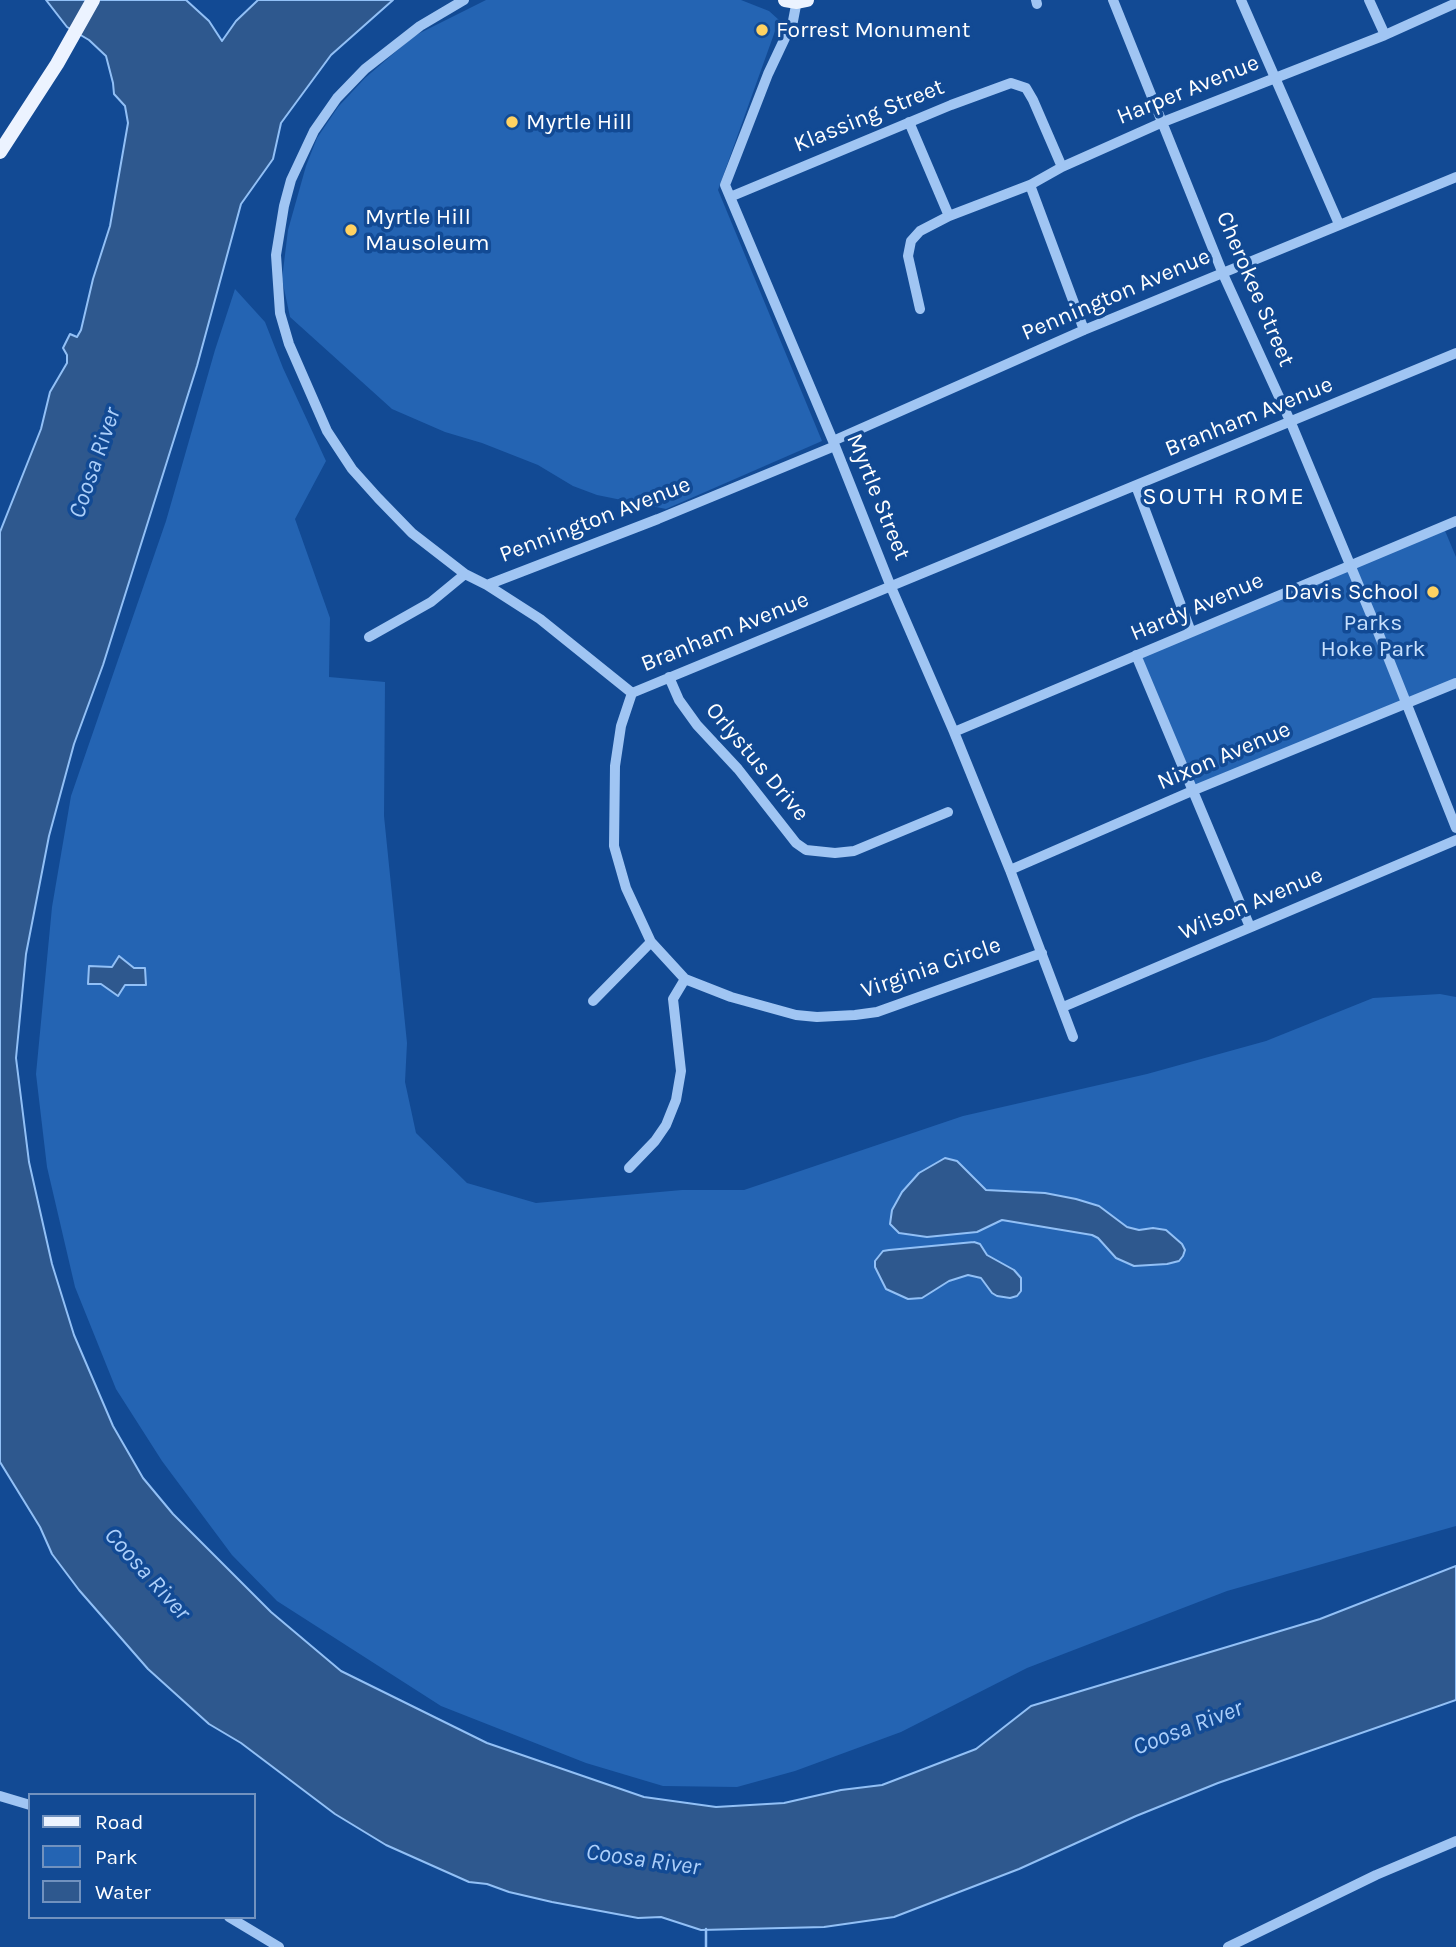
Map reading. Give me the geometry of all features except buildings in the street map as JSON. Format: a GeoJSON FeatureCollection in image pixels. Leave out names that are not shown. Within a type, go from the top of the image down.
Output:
{"type":"FeatureCollection","features":[{"type":"Feature","properties":{"kind":"main road"},"geometry":{"type":"LineString","coordinates":[[0,152],[57,64],[93,0]]}},
{"type":"Feature","properties":{"kind":"street","name":"Branham Avenue"},"geometry":{"type":"LineString","coordinates":[[464,0],[420,26],[365,69],[321,120],[301,155],[284,206],[276,255],[277,303],[289,344],[318,411],[339,452],[352,469],[412,533],[465,574],[487,585],[540,620],[632,694],[1456,353]]}},
{"type":"Feature","properties":{"kind":"street","name":"Cherokee Street"},"geometry":{"type":"LineString","coordinates":[[1113,0],[1223,274],[1291,422],[1456,828]]}},
{"type":"Feature","properties":{"kind":"street"},"geometry":{"type":"LineString","coordinates":[[1241,0],[1339,224]]}},
{"type":"Feature","properties":{"kind":"street"},"geometry":{"type":"LineString","coordinates":[[1369,0],[1385,35]]}},
{"type":"Feature","properties":{"kind":"street","name":"Myrtle Street"},"geometry":{"type":"LineString","coordinates":[[797,1],[793,21],[768,75],[725,185],[834,443],[891,587],[954,732],[1073,1037]]}},
{"type":"Feature","properties":{"kind":"street","name":"Harper Avenue"},"geometry":{"type":"LineString","coordinates":[[920,309],[908,256],[911,241],[920,231],[1030,185],[1062,167],[1163,122],[1385,35],[1456,4]]}},
{"type":"Feature","properties":{"kind":"street","name":"Klassing Street"},"geometry":{"type":"LineString","coordinates":[[730,197],[909,122],[1011,83],[1026,88],[1062,167]]}},
{"type":"Feature","properties":{"kind":"street"},"geometry":{"type":"LineString","coordinates":[[909,122],[944,219]]}},
{"type":"Feature","properties":{"kind":"street","name":"Pennington Avenue"},"geometry":{"type":"LineString","coordinates":[[487,585],[670,514],[1084,330],[1456,177]]}},
{"type":"Feature","properties":{"kind":"street"},"geometry":{"type":"LineString","coordinates":[[1030,185],[1084,330]]}},
{"type":"Feature","properties":{"kind":"street"},"geometry":{"type":"LineString","coordinates":[[1136,486],[1191,632]]}},
{"type":"Feature","properties":{"kind":"street","name":"Hardy Avenue"},"geometry":{"type":"LineString","coordinates":[[954,732],[1456,521]]}},
{"type":"Feature","properties":{"kind":"street"},"geometry":{"type":"LineString","coordinates":[[369,637],[431,602],[465,574]]}},
{"type":"Feature","properties":{"kind":"street"},"geometry":{"type":"LineString","coordinates":[[1136,655],[1250,927]]}},
{"type":"Feature","properties":{"kind":"street","name":"Orlystus Drive"},"geometry":{"type":"LineString","coordinates":[[669,677],[679,700],[697,725],[738,769],[796,843],[806,850],[835,853],[854,851],[948,812]]}},
{"type":"Feature","properties":{"kind":"street","name":"Nixon Avenue"},"geometry":{"type":"LineString","coordinates":[[1010,870],[1192,791],[1456,682]]}},
{"type":"Feature","properties":{"kind":"street","name":"Virginia Circle"},"geometry":{"type":"LineString","coordinates":[[632,694],[621,726],[615,766],[614,846],[626,888],[651,942],[685,979],[731,997],[796,1014],[817,1017],[855,1016],[877,1012],[1042,953]]}},
{"type":"Feature","properties":{"kind":"street","name":"Wilson Avenue"},"geometry":{"type":"LineString","coordinates":[[1063,1007],[1456,840]]}},
{"type":"Feature","properties":{"kind":"street"},"geometry":{"type":"LineString","coordinates":[[593,1002],[651,942]]}},
{"type":"Feature","properties":{"kind":"street"},"geometry":{"type":"LineString","coordinates":[[629,1168],[655,1141],[666,1125],[676,1100],[681,1061],[673,999],[685,979]]}},
{"type":"Feature","properties":{"kind":"street"},"geometry":{"type":"LineString","coordinates":[[0,1796],[28,1804]]}},
{"type":"Feature","properties":{"kind":"street"},"geometry":{"type":"LineString","coordinates":[[1228,1947],[1376,1875],[1456,1841]]}},
{"type":"Feature","properties":{"kind":"street"},"geometry":{"type":"LineString","coordinates":[[232,1919],[279,1947]]}},
{"type":"Feature","properties":{"kind":"green space"},"geometry":{"type":"Polygon","coordinates":[[[486,0],[741,0],[769,11],[779,20],[718,190],[822,441],[666,509],[597,495],[573,486],[538,465],[445,432],[392,409],[290,317],[282,279],[288,230],[317,138],[338,107],[365,78],[414,36],[486,0]]]}},
{"type":"Feature","properties":{"kind":"green space"},"geometry":{"type":"Polygon","coordinates":[[[235,289],[265,322],[326,461],[295,519],[330,618],[329,677],[385,682],[384,816],[407,1043],[405,1082],[416,1133],[467,1183],[536,1203],[682,1190],[744,1190],[963,1116],[1147,1074],[1266,1041],[1373,998],[1440,994],[1456,997],[1456,1526],[1227,1591],[1027,1668],[901,1732],[795,1771],[737,1787],[663,1786],[586,1763],[441,1706],[277,1601],[232,1555],[162,1461],[116,1389],[75,1287],[47,1167],[36,1074],[52,907],[71,796],[166,521],[235,289]]]}},
{"type":"Feature","properties":{"kind":"green space","name":"Parks Hoke Park"},"geometry":{"type":"Polygon","coordinates":[[[1443,526],[1456,557],[1456,683],[1192,791],[1136,655],[1443,526]]]}},
{"type":"Feature","properties":{"kind":"water","name":"Coosa River"},"geometry":{"type":"Polygon","coordinates":[[[46,0],[186,0],[209,21],[222,41],[236,21],[258,0],[393,0],[331,55],[281,123],[273,159],[241,204],[197,366],[103,665],[74,744],[49,836],[26,954],[16,1058],[29,1162],[52,1264],[74,1335],[113,1426],[143,1478],[173,1514],[271,1612],[341,1671],[487,1743],[644,1797],[716,1807],[784,1803],[841,1790],[882,1785],[976,1749],[1031,1706],[1320,1619],[1456,1566],[1456,1700],[1218,1783],[1136,1816],[1019,1869],[894,1917],[824,1927],[701,1930],[661,1917],[638,1918],[552,1902],[487,1884],[469,1882],[386,1845],[335,1814],[241,1743],[209,1724],[148,1669],[79,1590],[52,1554],[40,1527],[0,1462],[0,532],[41,429],[50,392],[67,363],[63,348],[70,334],[77,337],[81,330],[93,279],[110,226],[128,123],[125,106],[114,94],[106,56],[89,40],[67,27],[46,0]]]}},
{"type":"Feature","properties":{"kind":"water"},"geometry":{"type":"Polygon","coordinates":[[[119,956],[134,968],[145,968],[146,985],[125,985],[118,996],[101,984],[88,984],[89,966],[112,967],[119,956]]]}},
{"type":"Feature","properties":{"kind":"water"},"geometry":{"type":"Polygon","coordinates":[[[945,1158],[957,1161],[986,1190],[1045,1193],[1076,1199],[1099,1206],[1127,1227],[1166,1230],[1182,1244],[1185,1250],[1183,1256],[1179,1261],[1167,1264],[1134,1266],[1116,1258],[1092,1235],[1002,1220],[977,1232],[927,1237],[899,1233],[890,1224],[892,1210],[902,1192],[919,1173],[945,1158]]]}},
{"type":"Feature","properties":{"kind":"water"},"geometry":{"type":"Polygon","coordinates":[[[974,1242],[980,1244],[987,1255],[1014,1270],[1021,1278],[1021,1291],[1017,1296],[997,1296],[981,1278],[968,1275],[949,1281],[922,1298],[908,1299],[886,1289],[875,1267],[875,1261],[883,1251],[974,1242]]]}},
{"type":"Feature","properties":{"kind":"waterway"},"geometry":{"type":"LineString","coordinates":[[706,1929],[706,1947]]}},
{"type":"Feature","properties":{"kind":"place","name":"Forrest Monument"},"geometry":{"type":"Point","coordinates":[762,30]}},
{"type":"Feature","properties":{"kind":"place","name":"Myrtle Hill"},"geometry":{"type":"Point","coordinates":[512,122]}},
{"type":"Feature","properties":{"kind":"place","name":"Myrtle Hill Mausoleum"},"geometry":{"type":"Point","coordinates":[351,230]}},
{"type":"Feature","properties":{"kind":"place","name":"Davis School"},"geometry":{"type":"Point","coordinates":[1433,592]}},
{"type":"Feature","properties":{"kind":"district","name":"SOUTH ROME"},"geometry":{"type":"Point","coordinates":[1224,497]}}]}
